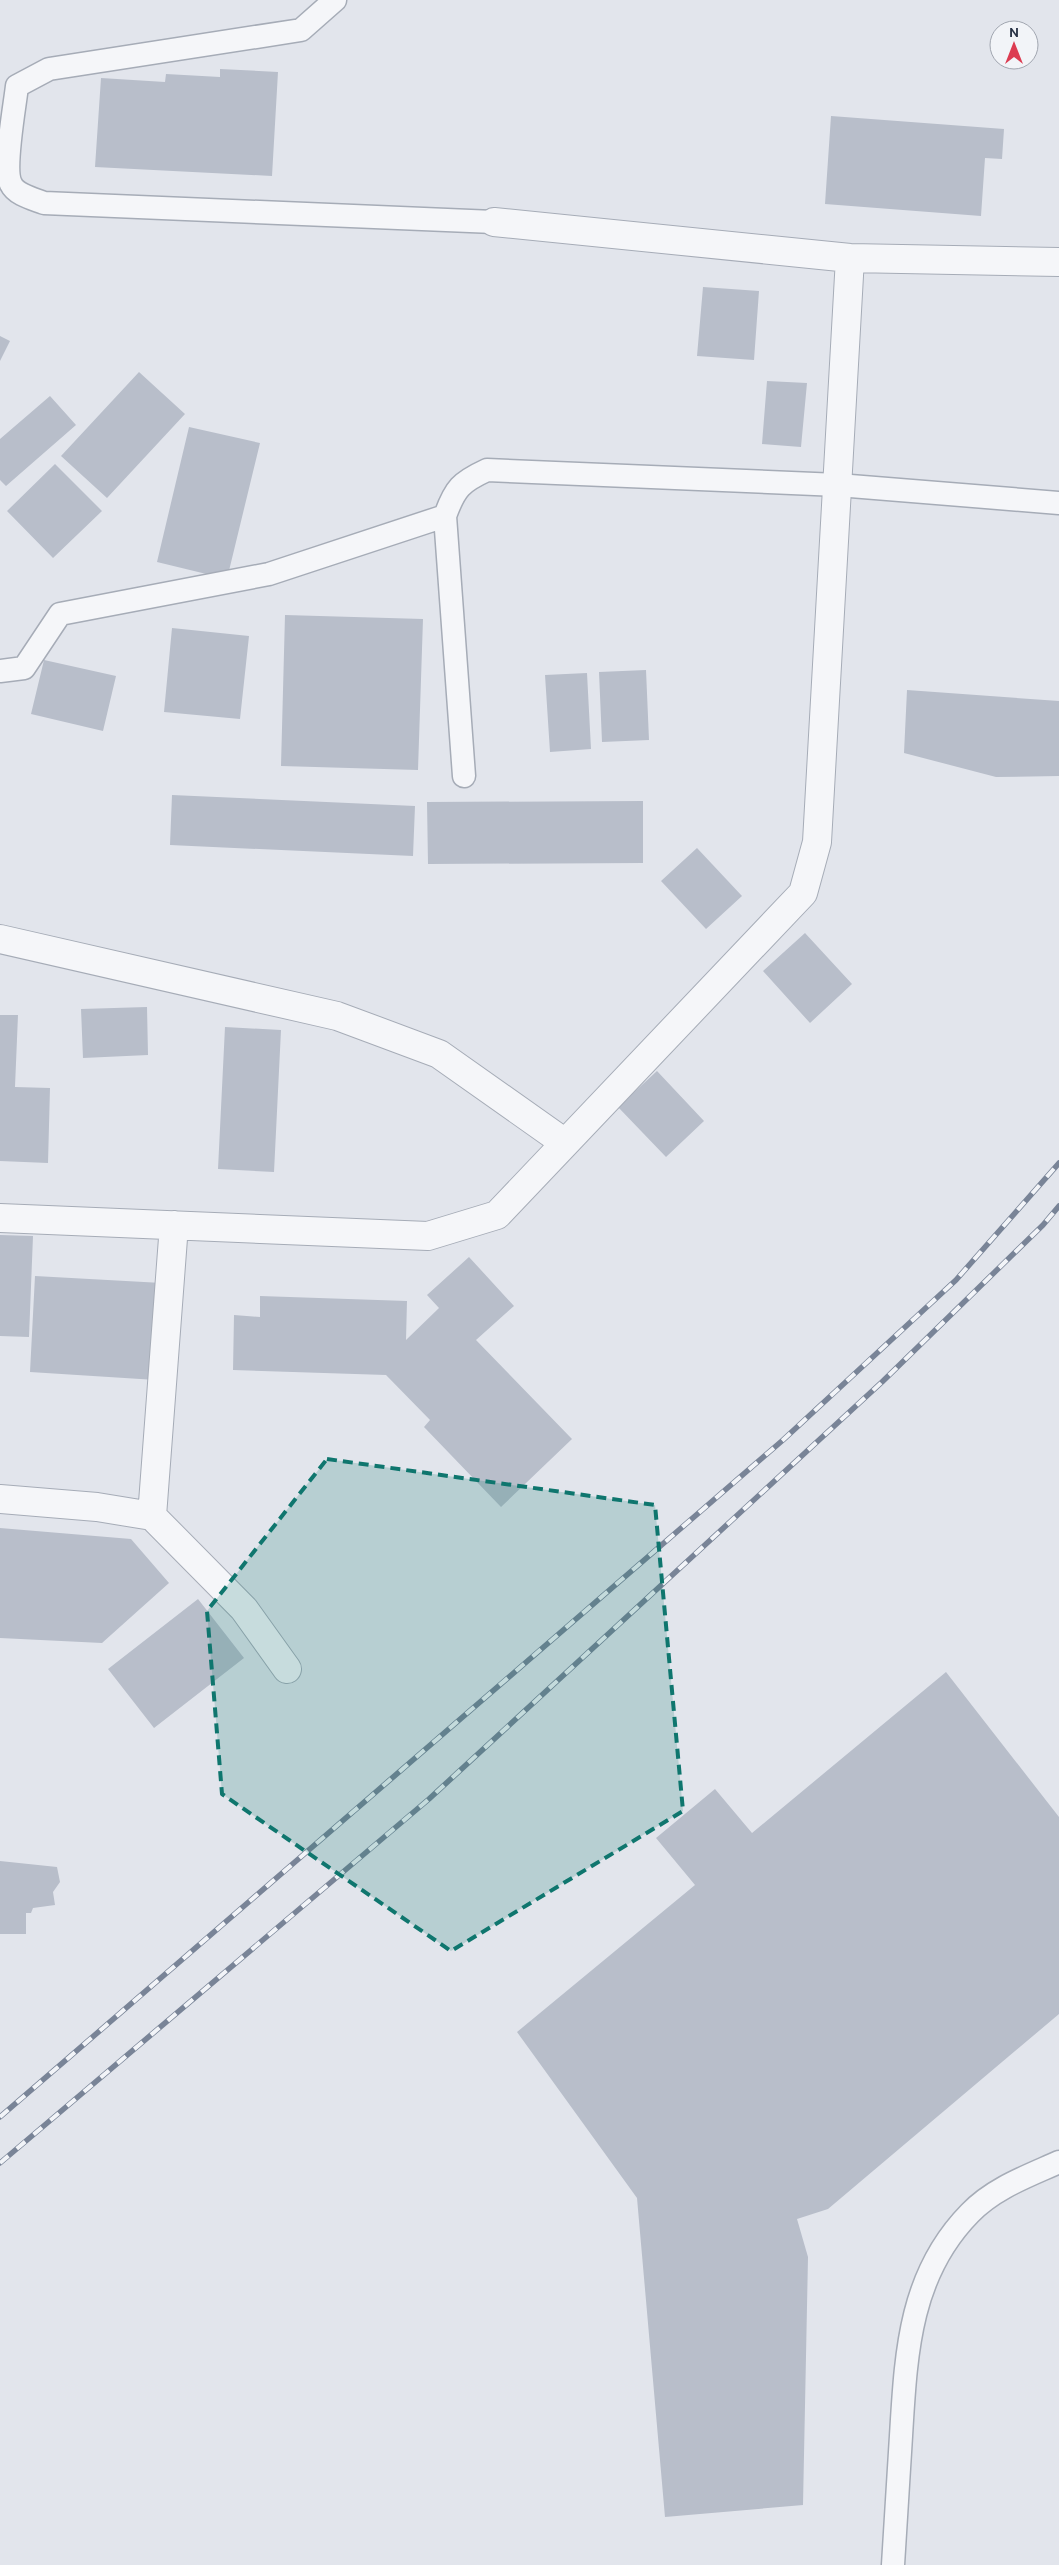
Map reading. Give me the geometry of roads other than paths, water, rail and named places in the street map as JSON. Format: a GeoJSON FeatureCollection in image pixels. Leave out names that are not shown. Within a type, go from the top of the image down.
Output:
{"type":"FeatureCollection","features":[{"type":"Feature","properties":{"kind":"street"},"geometry":{"type":"LineString","coordinates":[[494,222],[850,258],[1059,262]]}},
{"type":"Feature","properties":{"kind":"street"},"geometry":{"type":"LineString","coordinates":[[0,1218],[428,1236],[497,1215],[803,893],[817,842],[850,258]]}},
{"type":"Feature","properties":{"kind":"street"},"geometry":{"type":"LineString","coordinates":[[0,939],[337,1016],[439,1054],[566,1142]]}},
{"type":"Feature","properties":{"kind":"street"},"geometry":{"type":"LineString","coordinates":[[152,1516],[174,1226]]}},
{"type":"Feature","properties":{"kind":"street"},"geometry":{"type":"LineString","coordinates":[[0,1499],[97,1507],[152,1516],[244,1609],[287,1668]]}},
{"type":"Feature","properties":{"kind":"lane"},"geometry":{"type":"LineString","coordinates":[[335,0],[301,30],[49,69],[32,77],[17,86],[8,167],[11,184],[21,194],[44,203],[494,222]]}},
{"type":"Feature","properties":{"kind":"lane"},"geometry":{"type":"LineString","coordinates":[[464,776],[445,516],[451,499],[465,481],[487,470],[838,485],[1059,503]]}},
{"type":"Feature","properties":{"kind":"lane"},"geometry":{"type":"LineString","coordinates":[[0,671],[24,668],[60,614],[269,574],[445,516]]}},
{"type":"Feature","properties":{"kind":"lane"},"geometry":{"type":"LineString","coordinates":[[893,2565],[906,2354],[920,2295],[946,2241],[972,2212],[1004,2187],[1059,2162]]}},
{"type":"Feature","properties":{"kind":"railway"},"geometry":{"type":"LineString","coordinates":[[0,2117],[783,1440],[956,1280],[1059,1163]]}},
{"type":"Feature","properties":{"kind":"railway"},"geometry":{"type":"LineString","coordinates":[[0,2163],[429,1799],[882,1382],[1043,1225],[1059,1206]]}}]}
